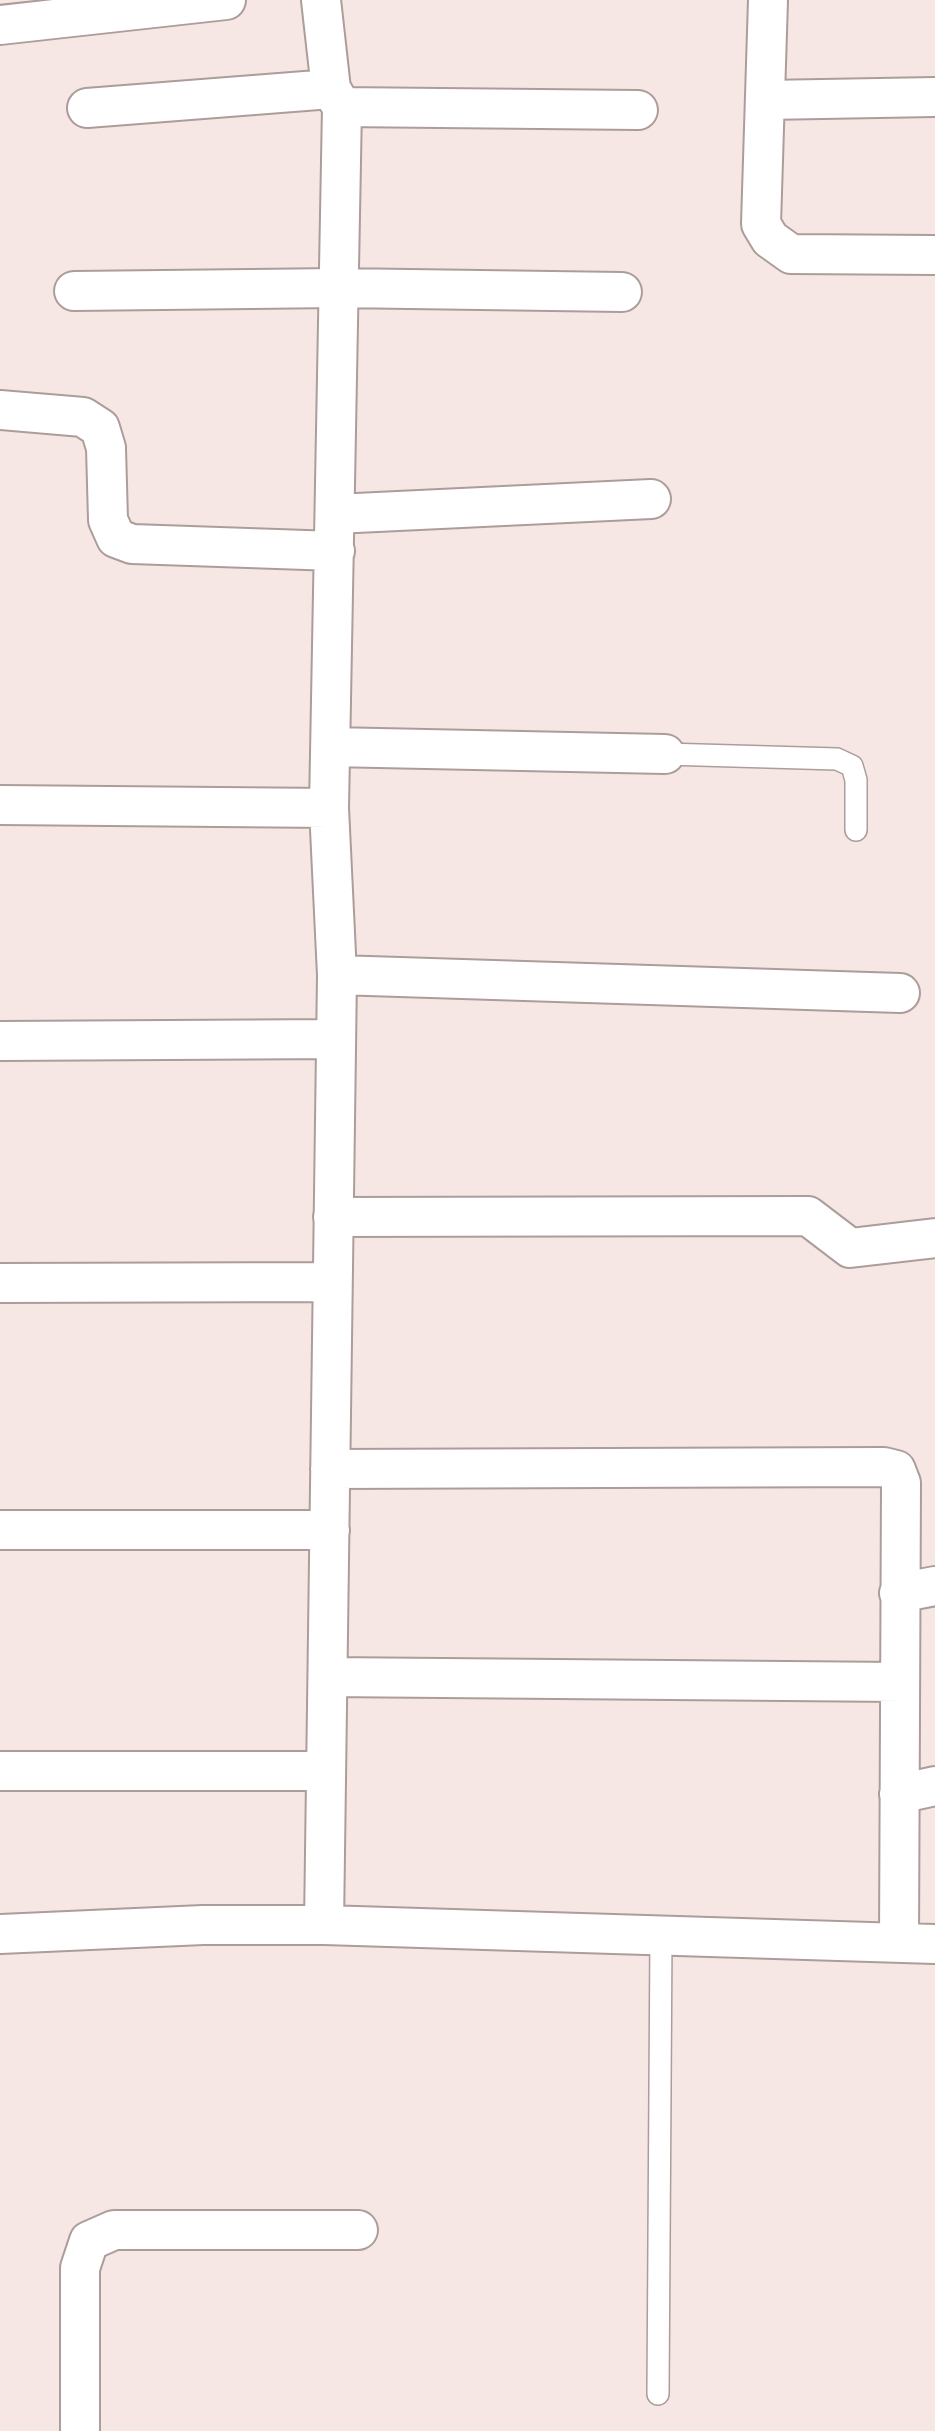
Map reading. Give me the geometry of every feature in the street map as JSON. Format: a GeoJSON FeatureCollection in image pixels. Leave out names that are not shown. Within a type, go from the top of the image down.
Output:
{"type":"FeatureCollection","features":[{"type":"Feature","properties":{"kind":"street"},"geometry":{"type":"LineString","coordinates":[[0,24],[226,0]]}},
{"type":"Feature","properties":{"kind":"street"},"geometry":{"type":"LineString","coordinates":[[321,0],[336,98],[339,288],[329,808],[337,975],[324,1925]]}},
{"type":"Feature","properties":{"kind":"street"},"geometry":{"type":"LineString","coordinates":[[768,0],[761,224],[770,239],[791,254],[935,255]]}},
{"type":"Feature","properties":{"kind":"street"},"geometry":{"type":"LineString","coordinates":[[766,100],[935,97]]}},
{"type":"Feature","properties":{"kind":"street"},"geometry":{"type":"LineString","coordinates":[[87,108],[336,98],[638,110]]}},
{"type":"Feature","properties":{"kind":"street"},"geometry":{"type":"LineString","coordinates":[[74,291],[339,288],[622,292]]}},
{"type":"Feature","properties":{"kind":"street"},"geometry":{"type":"LineString","coordinates":[[0,410],[83,416],[100,428],[106,449],[108,520],[116,538],[132,544],[335,551]]}},
{"type":"Feature","properties":{"kind":"street"},"geometry":{"type":"LineString","coordinates":[[335,514],[650,499]]}},
{"type":"Feature","properties":{"kind":"street"},"geometry":{"type":"LineString","coordinates":[[331,747],[665,754]]}},
{"type":"Feature","properties":{"kind":"street"},"geometry":{"type":"LineString","coordinates":[[0,805],[329,808]]}},
{"type":"Feature","properties":{"kind":"street"},"geometry":{"type":"LineString","coordinates":[[337,975],[900,993]]}},
{"type":"Feature","properties":{"kind":"street"},"geometry":{"type":"LineString","coordinates":[[0,1041],[336,1039]]}},
{"type":"Feature","properties":{"kind":"street"},"geometry":{"type":"LineString","coordinates":[[333,1217],[808,1216],[850,1248],[935,1238]]}},
{"type":"Feature","properties":{"kind":"street"},"geometry":{"type":"LineString","coordinates":[[0,1283],[332,1282]]}},
{"type":"Feature","properties":{"kind":"street"},"geometry":{"type":"LineString","coordinates":[[0,1934],[204,1926],[324,1925],[917,1943],[917,1790],[899,1682],[917,1589],[901,1483],[896,1470],[884,1467],[330,1469]]}},
{"type":"Feature","properties":{"kind":"street"},"geometry":{"type":"LineString","coordinates":[[0,1530],[330,1530]]}},
{"type":"Feature","properties":{"kind":"street"},"geometry":{"type":"LineString","coordinates":[[328,1677],[899,1682]]}},
{"type":"Feature","properties":{"kind":"street"},"geometry":{"type":"LineString","coordinates":[[0,1771],[326,1771]]}},
{"type":"Feature","properties":{"kind":"street"},"geometry":{"type":"LineString","coordinates":[[80,2431],[80,2268],[89,2241],[114,2230],[358,2230]]}},
{"type":"Feature","properties":{"kind":"lane"},"geometry":{"type":"LineString","coordinates":[[665,754],[837,759],[852,766],[856,780],[856,830]]}},
{"type":"Feature","properties":{"kind":"lane"},"geometry":{"type":"LineString","coordinates":[[658,2394],[661,1935]]}}]}
